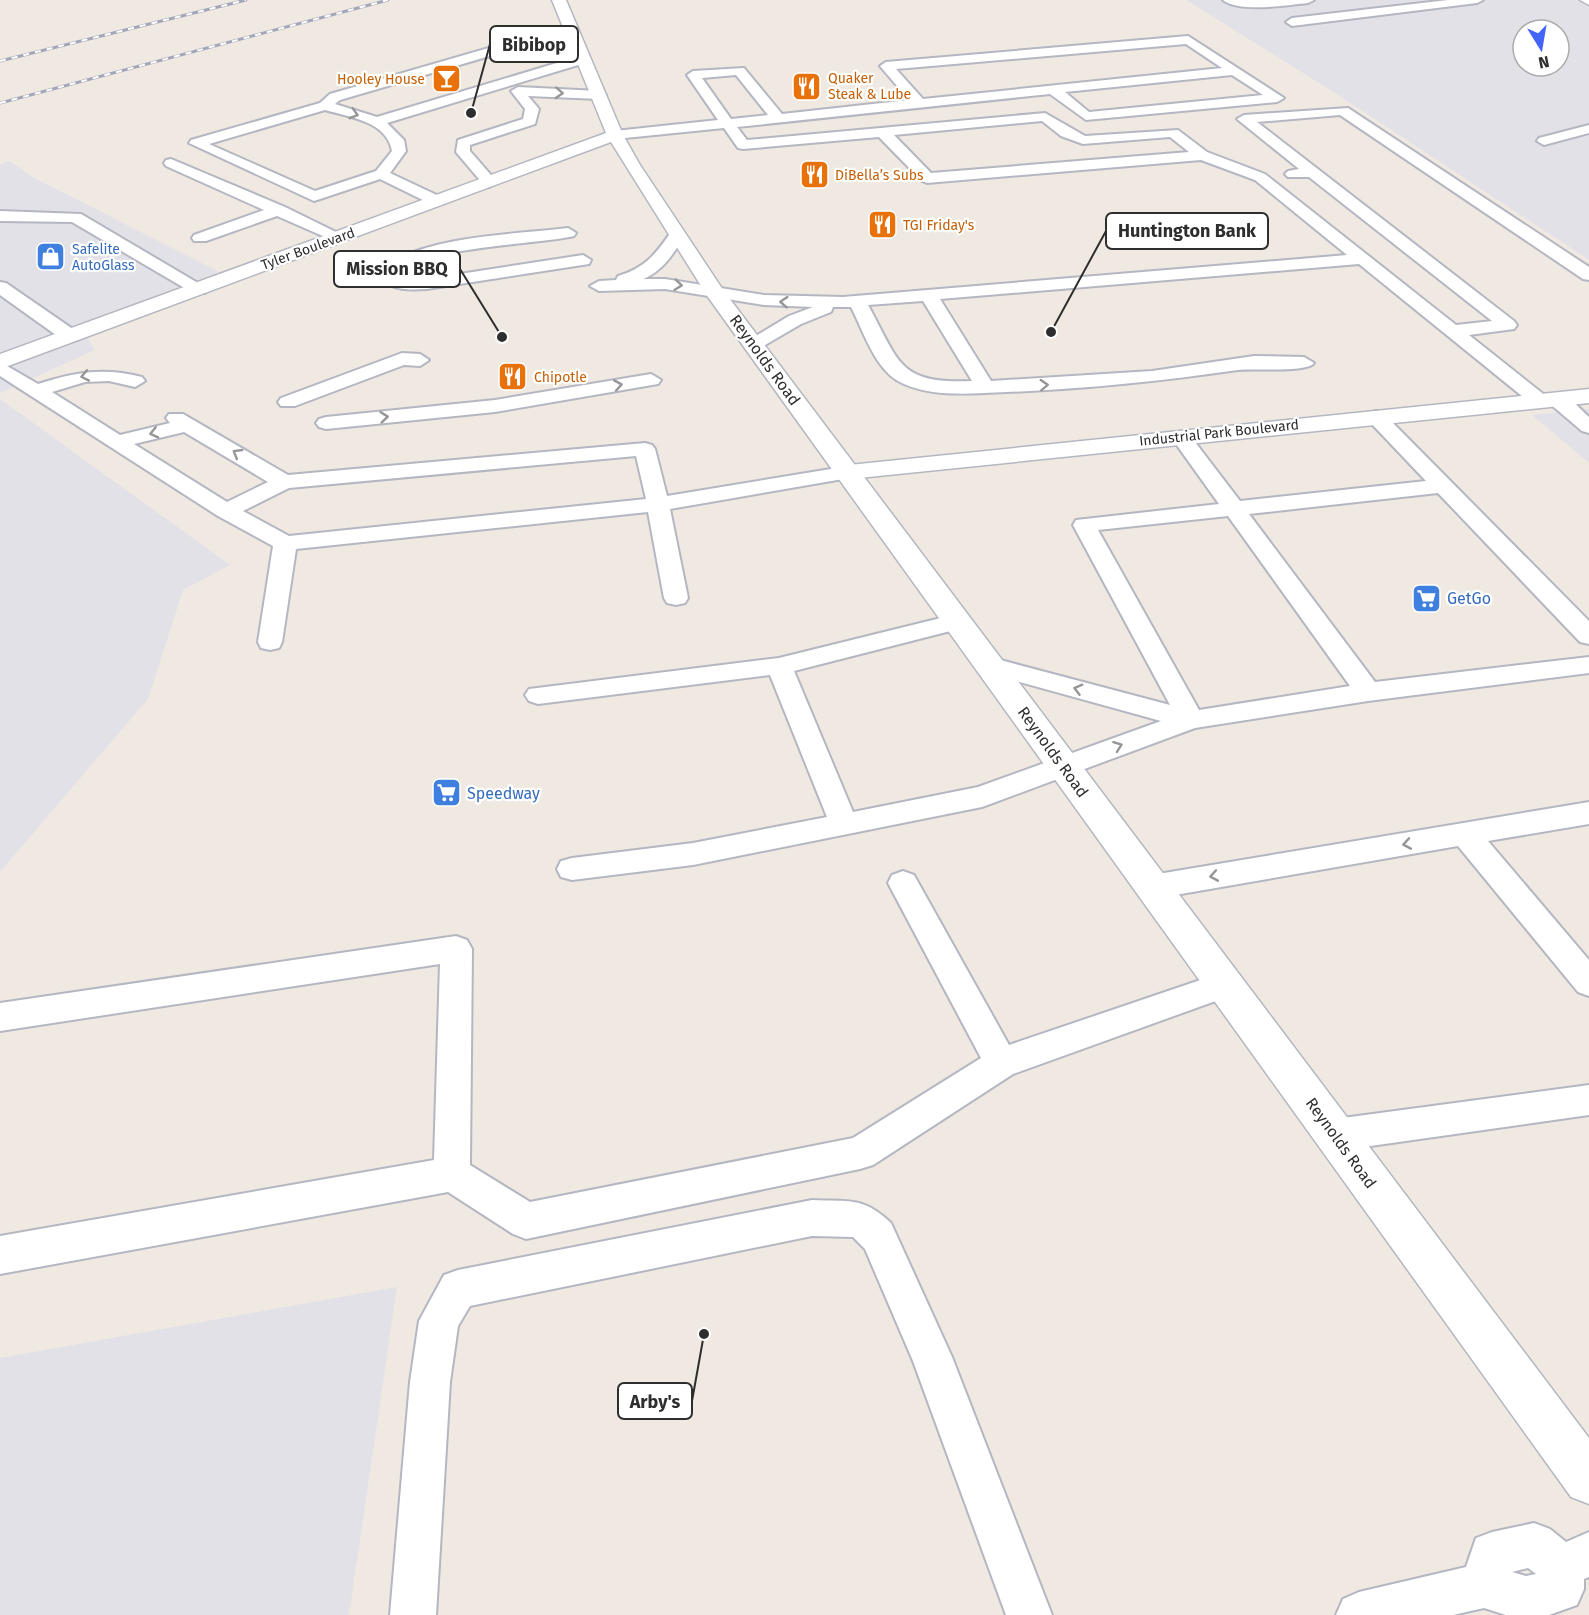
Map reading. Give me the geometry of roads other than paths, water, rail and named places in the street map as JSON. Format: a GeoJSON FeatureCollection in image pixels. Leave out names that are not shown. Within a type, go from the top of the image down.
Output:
{"type":"FeatureCollection","features":[{"type":"Feature","properties":{"kind":"main road","name":"Reynolds Road"},"geometry":{"type":"LineString","coordinates":[[559,0],[615,135],[631,165],[715,293],[1589,1479]]}},
{"type":"Feature","properties":{"kind":"main road","name":"Tyler Boulevard"},"geometry":{"type":"LineString","coordinates":[[0,362],[615,135]]}},
{"type":"Feature","properties":{"kind":"main road","name":"Industrial Park Boulevard"},"geometry":{"type":"LineString","coordinates":[[849,472],[1589,396]]}},
{"type":"Feature","properties":{"kind":"lane"},"geometry":{"type":"LineString","coordinates":[[1229,0],[1264,4],[1308,0]]}},
{"type":"Feature","properties":{"kind":"lane"},"geometry":{"type":"LineString","coordinates":[[1292,22],[1478,0]]}},
{"type":"Feature","properties":{"kind":"lane"},"geometry":{"type":"LineString","coordinates":[[325,106],[377,121],[397,140],[399,151],[381,174],[314,196],[196,143],[325,106],[335,97],[571,28]]}},
{"type":"Feature","properties":{"kind":"lane"},"geometry":{"type":"LineString","coordinates":[[919,103],[886,66],[1188,40],[1277,98],[1086,116],[1052,89]]}},
{"type":"Feature","properties":{"kind":"lane"},"geometry":{"type":"LineString","coordinates":[[518,91],[585,62]]}},
{"type":"Feature","properties":{"kind":"lane"},"geometry":{"type":"LineString","coordinates":[[377,121],[585,62]]}},
{"type":"Feature","properties":{"kind":"lane"},"geometry":{"type":"LineString","coordinates":[[777,117],[739,71],[693,75],[742,145],[1046,117]]}},
{"type":"Feature","properties":{"kind":"lane"},"geometry":{"type":"LineString","coordinates":[[615,135],[1234,71]]}},
{"type":"Feature","properties":{"kind":"lane"},"geometry":{"type":"LineString","coordinates":[[518,91],[599,95]]}},
{"type":"Feature","properties":{"kind":"lane"},"geometry":{"type":"LineString","coordinates":[[489,182],[463,152],[464,143],[512,129],[530,121],[532,109],[518,91]]}},
{"type":"Feature","properties":{"kind":"lane"},"geometry":{"type":"LineString","coordinates":[[1017,93],[1066,133],[1083,140],[1173,133],[1202,155],[1260,177],[1452,331],[1589,427]]}},
{"type":"Feature","properties":{"kind":"lane"},"geometry":{"type":"LineString","coordinates":[[1452,331],[1508,325],[1244,119],[1343,111],[1589,275]]}},
{"type":"Feature","properties":{"kind":"lane"},"geometry":{"type":"LineString","coordinates":[[1544,141],[1589,129]]}},
{"type":"Feature","properties":{"kind":"lane"},"geometry":{"type":"LineString","coordinates":[[883,132],[927,178],[1202,155]]}},
{"type":"Feature","properties":{"kind":"lane"},"geometry":{"type":"LineString","coordinates":[[171,163],[338,237]]}},
{"type":"Feature","properties":{"kind":"lane"},"geometry":{"type":"LineString","coordinates":[[1260,177],[1312,172]]}},
{"type":"Feature","properties":{"kind":"lane"},"geometry":{"type":"LineString","coordinates":[[381,174],[437,201]]}},
{"type":"Feature","properties":{"kind":"lane"},"geometry":{"type":"LineString","coordinates":[[200,238],[279,210]]}},
{"type":"Feature","properties":{"kind":"lane"},"geometry":{"type":"LineString","coordinates":[[0,216],[75,217],[199,289]]}},
{"type":"Feature","properties":{"kind":"lane"},"geometry":{"type":"LineString","coordinates":[[568,232],[423,254],[395,264],[388,271],[389,278],[407,285],[427,284],[583,260]]}},
{"type":"Feature","properties":{"kind":"lane"},"geometry":{"type":"LineString","coordinates":[[677,235],[658,264],[649,272],[598,286],[665,284],[790,302],[850,302],[1360,259]]}},
{"type":"Feature","properties":{"kind":"lane"},"geometry":{"type":"LineString","coordinates":[[0,287],[70,336]]}},
{"type":"Feature","properties":{"kind":"lane"},"geometry":{"type":"LineString","coordinates":[[929,296],[986,388]]}},
{"type":"Feature","properties":{"kind":"lane"},"geometry":{"type":"LineString","coordinates":[[753,346],[811,312],[850,302]]}},
{"type":"Feature","properties":{"kind":"lane"},"geometry":{"type":"LineString","coordinates":[[850,302],[893,369],[910,380],[926,385],[986,388],[1152,377],[1254,362],[1304,363]]}},
{"type":"Feature","properties":{"kind":"lane"},"geometry":{"type":"LineString","coordinates":[[288,402],[402,359],[420,360]]}},
{"type":"Feature","properties":{"kind":"lane"},"geometry":{"type":"LineString","coordinates":[[0,368],[226,511],[285,543],[338,529],[389,523],[579,504],[658,504],[849,472]]}},
{"type":"Feature","properties":{"kind":"lane"},"geometry":{"type":"LineString","coordinates":[[35,391],[96,374],[114,374],[135,381]]}},
{"type":"Feature","properties":{"kind":"lane"},"geometry":{"type":"LineString","coordinates":[[326,423],[495,406],[651,380]]}},
{"type":"Feature","properties":{"kind":"lane"},"geometry":{"type":"LineString","coordinates":[[117,442],[177,416],[284,482]]}},
{"type":"Feature","properties":{"kind":"lane"},"geometry":{"type":"LineString","coordinates":[[1376,417],[1589,636]]}},
{"type":"Feature","properties":{"kind":"lane"},"geometry":{"type":"LineString","coordinates":[[1181,437],[1368,692]]}},
{"type":"Feature","properties":{"kind":"lane"},"geometry":{"type":"LineString","coordinates":[[226,511],[284,482],[344,483],[436,472],[575,462],[645,449],[676,598]]}},
{"type":"Feature","properties":{"kind":"lane"},"geometry":{"type":"LineString","coordinates":[[1191,720],[1084,525],[1443,486]]}},
{"type":"Feature","properties":{"kind":"lane"},"geometry":{"type":"LineString","coordinates":[[270,642],[285,543]]}},
{"type":"Feature","properties":{"kind":"lane"},"geometry":{"type":"LineString","coordinates":[[538,694],[779,666],[957,622]]}},
{"type":"Feature","properties":{"kind":"lane"},"geometry":{"type":"LineString","coordinates":[[989,665],[1191,720]]}},
{"type":"Feature","properties":{"kind":"lane"},"geometry":{"type":"LineString","coordinates":[[572,869],[693,854],[845,826],[981,797],[1063,765],[1191,720],[1368,692],[1589,665]]}},
{"type":"Feature","properties":{"kind":"lane"},"geometry":{"type":"LineString","coordinates":[[779,666],[845,826]]}},
{"type":"Feature","properties":{"kind":"lane"},"geometry":{"type":"LineString","coordinates":[[1152,886],[1589,813]]}},
{"type":"Feature","properties":{"kind":"lane"},"geometry":{"type":"LineString","coordinates":[[1464,834],[1589,983]]}},
{"type":"Feature","properties":{"kind":"lane"},"geometry":{"type":"LineString","coordinates":[[903,883],[1000,1063]]}},
{"type":"Feature","properties":{"kind":"lane"},"geometry":{"type":"LineString","coordinates":[[0,1017],[456,950],[452,1174]]}},
{"type":"Feature","properties":{"kind":"lane"},"geometry":{"type":"LineString","coordinates":[[0,1255],[452,1174],[526,1221],[860,1154],[1000,1063],[1224,985]]}},
{"type":"Feature","properties":{"kind":"lane"},"geometry":{"type":"LineString","coordinates":[[1335,1135],[1589,1100]]}},
{"type":"Feature","properties":{"kind":"lane"},"geometry":{"type":"LineString","coordinates":[[413,1615],[432,1372],[439,1321],[458,1289],[812,1218],[861,1220],[878,1236],[932,1357],[1029,1615]]}},
{"type":"Feature","properties":{"kind":"lane"},"geometry":{"type":"LineString","coordinates":[[1359,1615],[1484,1585],[1492,1554],[1534,1545],[1576,1560]]}},
{"type":"Feature","properties":{"kind":"railway"},"geometry":{"type":"LineString","coordinates":[[0,61],[246,0]]}},
{"type":"Feature","properties":{"kind":"railway"},"geometry":{"type":"LineString","coordinates":[[0,103],[388,0]]}},
{"type":"Feature","properties":{"kind":"place","name":"Hooley House"},"geometry":{"type":"Point","coordinates":[446,79]}},
{"type":"Feature","properties":{"kind":"place","name":"Quaker Steak & Lube"},"geometry":{"type":"Point","coordinates":[807,86]}},
{"type":"Feature","properties":{"kind":"place","name":"Bibibop"},"geometry":{"type":"Point","coordinates":[471,113]}},
{"type":"Feature","properties":{"kind":"place","name":"DiBella’s Subs"},"geometry":{"type":"Point","coordinates":[814,175]}},
{"type":"Feature","properties":{"kind":"place","name":"TGI Friday's"},"geometry":{"type":"Point","coordinates":[882,225]}},
{"type":"Feature","properties":{"kind":"place","name":"Safelite AutoGlass"},"geometry":{"type":"Point","coordinates":[51,257]}},
{"type":"Feature","properties":{"kind":"place","name":"Huntington Bank"},"geometry":{"type":"Point","coordinates":[1051,332]}},
{"type":"Feature","properties":{"kind":"place","name":"Mission BBQ"},"geometry":{"type":"Point","coordinates":[502,337]}},
{"type":"Feature","properties":{"kind":"place","name":"Chipotle"},"geometry":{"type":"Point","coordinates":[513,377]}},
{"type":"Feature","properties":{"kind":"place","name":"GetGo"},"geometry":{"type":"Point","coordinates":[1426,598]}},
{"type":"Feature","properties":{"kind":"place","name":"Speedway"},"geometry":{"type":"Point","coordinates":[446,793]}},
{"type":"Feature","properties":{"kind":"place","name":"Arby's"},"geometry":{"type":"Point","coordinates":[704,1334]}}]}
